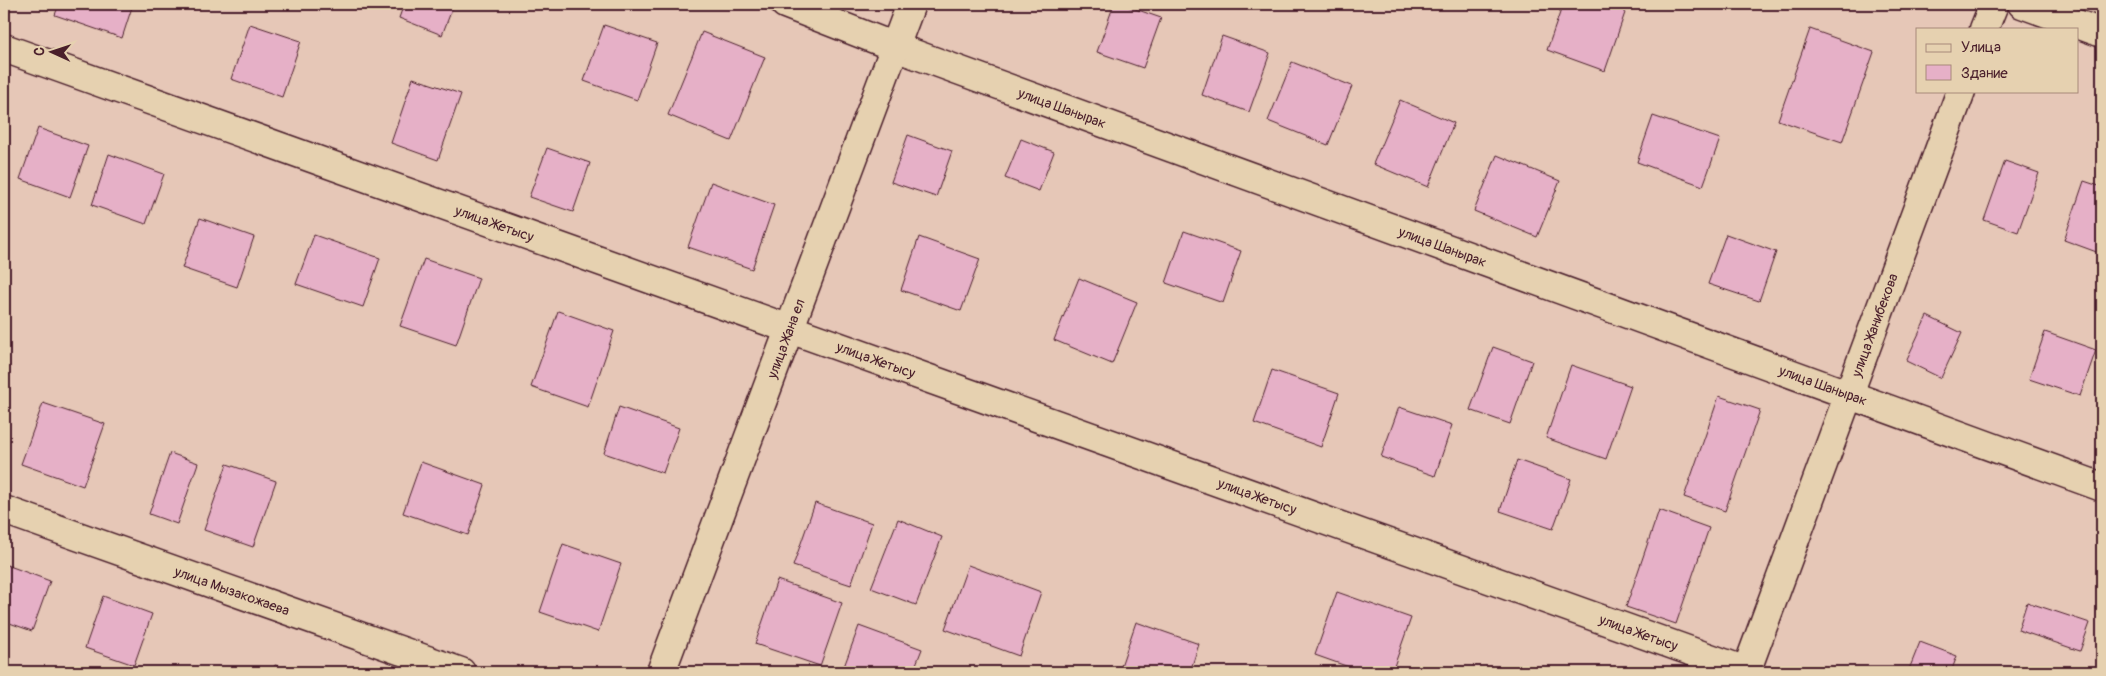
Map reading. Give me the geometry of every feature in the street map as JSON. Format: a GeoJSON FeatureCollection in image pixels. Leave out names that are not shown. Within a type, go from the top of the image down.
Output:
{"type":"FeatureCollection","features":[{"type":"Feature","properties":{"kind":"street","name":"улица Шанырак"},"geometry":{"type":"LineString","coordinates":[[785,4],[895,47],[2102,487]]}},
{"type":"Feature","properties":{"kind":"street","name":"улица Жана ел"},"geometry":{"type":"LineString","coordinates":[[661,672],[911,4]]}},
{"type":"Feature","properties":{"kind":"street"},"geometry":{"type":"LineString","coordinates":[[1984,28],[1994,4]]}},
{"type":"Feature","properties":{"kind":"street"},"geometry":{"type":"LineString","coordinates":[[2022,4],[2102,33]]}},
{"type":"Feature","properties":{"kind":"street","name":"улица Жетысу"},"geometry":{"type":"LineString","coordinates":[[4,48],[1747,672]]}},
{"type":"Feature","properties":{"kind":"street","name":"улица Жанибекова"},"geometry":{"type":"LineString","coordinates":[[1747,672],[1961,92]]}},
{"type":"Feature","properties":{"kind":"street","name":"улица Мызакожаева"},"geometry":{"type":"LineString","coordinates":[[4,510],[461,672]]}},
{"type":"Feature","properties":{"kind":"building"},"geometry":{"type":"Polygon","coordinates":[[[59,4],[133,4],[122,38],[55,15],[59,4]]]}},
{"type":"Feature","properties":{"kind":"building"},"geometry":{"type":"Polygon","coordinates":[[[404,4],[454,4],[442,35],[399,18],[404,4]]]}},
{"type":"Feature","properties":{"kind":"building"},"geometry":{"type":"Polygon","coordinates":[[[1114,4],[1121,4],[1161,18],[1143,68],[1097,52],[1114,4]]]}},
{"type":"Feature","properties":{"kind":"building"},"geometry":{"type":"Polygon","coordinates":[[[1563,4],[1628,4],[1605,71],[1547,50],[1563,4]]]}},
{"type":"Feature","properties":{"kind":"building"},"geometry":{"type":"Polygon","coordinates":[[[250,24],[301,41],[282,97],[231,79],[250,24]]]}},
{"type":"Feature","properties":{"kind":"building"},"geometry":{"type":"Polygon","coordinates":[[[604,25],[657,43],[637,100],[584,81],[604,25]]]}},
{"type":"Feature","properties":{"kind":"building"},"geometry":{"type":"Polygon","coordinates":[[[1810,29],[1874,52],[1842,142],[1778,120],[1810,29]]]}},
{"type":"Feature","properties":{"kind":"building"},"geometry":{"type":"Polygon","coordinates":[[[702,32],[765,57],[731,141],[668,115],[702,32]]]}},
{"type":"Feature","properties":{"kind":"building"},"geometry":{"type":"Polygon","coordinates":[[[1222,36],[1270,53],[1249,112],[1202,95],[1222,36]]]}},
{"type":"Feature","properties":{"kind":"building"},"geometry":{"type":"Polygon","coordinates":[[[1292,62],[1352,86],[1328,145],[1268,121],[1292,62]]]}},
{"type":"Feature","properties":{"kind":"building"},"geometry":{"type":"Polygon","coordinates":[[[413,78],[461,94],[438,160],[391,143],[413,78]]]}},
{"type":"Feature","properties":{"kind":"building"},"geometry":{"type":"Polygon","coordinates":[[[1400,100],[1454,123],[1428,187],[1373,164],[1400,100]]]}},
{"type":"Feature","properties":{"kind":"building"},"geometry":{"type":"Polygon","coordinates":[[[1653,116],[1720,139],[1703,186],[1637,162],[1653,116]]]}},
{"type":"Feature","properties":{"kind":"building"},"geometry":{"type":"Polygon","coordinates":[[[38,128],[88,146],[70,197],[20,179],[38,128]]]}},
{"type":"Feature","properties":{"kind":"building"},"geometry":{"type":"Polygon","coordinates":[[[908,135],[952,151],[936,197],[891,182],[908,135]]]}},
{"type":"Feature","properties":{"kind":"building"},"geometry":{"type":"Polygon","coordinates":[[[1021,139],[1054,152],[1039,191],[1005,178],[1021,139]]]}},
{"type":"Feature","properties":{"kind":"building"},"geometry":{"type":"Polygon","coordinates":[[[547,148],[590,163],[573,212],[529,197],[547,148]]]}},
{"type":"Feature","properties":{"kind":"building"},"geometry":{"type":"Polygon","coordinates":[[[109,154],[164,174],[146,224],[92,205],[109,154]]]}},
{"type":"Feature","properties":{"kind":"building"},"geometry":{"type":"Polygon","coordinates":[[[1497,155],[1560,181],[1537,237],[1474,211],[1497,155]]]}},
{"type":"Feature","properties":{"kind":"building"},"geometry":{"type":"Polygon","coordinates":[[[2005,161],[2039,173],[2018,232],[1984,220],[2005,161]]]}},
{"type":"Feature","properties":{"kind":"building"},"geometry":{"type":"Polygon","coordinates":[[[2084,181],[2102,187],[2102,254],[2064,240],[2084,181]]]}},
{"type":"Feature","properties":{"kind":"building"},"geometry":{"type":"Polygon","coordinates":[[[711,182],[774,205],[752,269],[688,247],[711,182]]]}},
{"type":"Feature","properties":{"kind":"building"},"geometry":{"type":"Polygon","coordinates":[[[200,218],[254,237],[237,287],[182,268],[200,218]]]}},
{"type":"Feature","properties":{"kind":"building"},"geometry":{"type":"Polygon","coordinates":[[[1184,231],[1241,251],[1223,303],[1166,283],[1184,231]]]}},
{"type":"Feature","properties":{"kind":"building"},"geometry":{"type":"Polygon","coordinates":[[[1726,234],[1776,252],[1759,301],[1708,284],[1726,234]]]}},
{"type":"Feature","properties":{"kind":"building"},"geometry":{"type":"Polygon","coordinates":[[[314,235],[380,258],[363,307],[296,284],[314,235]]]}},
{"type":"Feature","properties":{"kind":"building"},"geometry":{"type":"Polygon","coordinates":[[[919,237],[980,259],[961,311],[901,290],[919,237]]]}},
{"type":"Feature","properties":{"kind":"building"},"geometry":{"type":"Polygon","coordinates":[[[424,259],[479,278],[456,345],[400,326],[424,259]]]}},
{"type":"Feature","properties":{"kind":"building"},"geometry":{"type":"Polygon","coordinates":[[[1079,278],[1137,302],[1112,364],[1054,340],[1079,278]]]}},
{"type":"Feature","properties":{"kind":"building"},"geometry":{"type":"Polygon","coordinates":[[[558,311],[614,331],[588,407],[531,387],[558,311]]]}},
{"type":"Feature","properties":{"kind":"building"},"geometry":{"type":"Polygon","coordinates":[[[1927,316],[1962,333],[1941,378],[1906,361],[1927,316]]]}},
{"type":"Feature","properties":{"kind":"building"},"geometry":{"type":"Polygon","coordinates":[[[2045,332],[2096,350],[2080,396],[2029,379],[2045,332]]]}},
{"type":"Feature","properties":{"kind":"building"},"geometry":{"type":"Polygon","coordinates":[[[1493,347],[1532,361],[1510,424],[1470,410],[1493,347]]]}},
{"type":"Feature","properties":{"kind":"building"},"geometry":{"type":"Polygon","coordinates":[[[1571,365],[1631,386],[1606,459],[1546,438],[1571,365]]]}},
{"type":"Feature","properties":{"kind":"building"},"geometry":{"type":"Polygon","coordinates":[[[1272,370],[1339,393],[1321,447],[1254,423],[1272,370]]]}},
{"type":"Feature","properties":{"kind":"building"},"geometry":{"type":"Polygon","coordinates":[[[1719,396],[1760,410],[1725,511],[1684,497],[1719,396]]]}},
{"type":"Feature","properties":{"kind":"building"},"geometry":{"type":"Polygon","coordinates":[[[43,403],[105,424],[83,486],[21,464],[43,403]]]}},
{"type":"Feature","properties":{"kind":"building"},"geometry":{"type":"Polygon","coordinates":[[[619,407],[679,428],[663,473],[604,453],[619,407]]]}},
{"type":"Feature","properties":{"kind":"building"},"geometry":{"type":"Polygon","coordinates":[[[1399,407],[1452,425],[1435,476],[1381,457],[1399,407]]]}},
{"type":"Feature","properties":{"kind":"building"},"geometry":{"type":"Polygon","coordinates":[[[170,453],[198,463],[177,524],[149,514],[170,453]]]}},
{"type":"Feature","properties":{"kind":"building"},"geometry":{"type":"Polygon","coordinates":[[[1517,460],[1571,479],[1553,529],[1500,511],[1517,460]]]}},
{"type":"Feature","properties":{"kind":"building"},"geometry":{"type":"Polygon","coordinates":[[[421,462],[485,485],[468,535],[403,513],[421,462]]]}},
{"type":"Feature","properties":{"kind":"building"},"geometry":{"type":"Polygon","coordinates":[[[227,464],[276,481],[253,547],[204,530],[227,464]]]}},
{"type":"Feature","properties":{"kind":"building"},"geometry":{"type":"Polygon","coordinates":[[[815,503],[872,523],[851,585],[793,566],[815,503]]]}},
{"type":"Feature","properties":{"kind":"building"},"geometry":{"type":"Polygon","coordinates":[[[1659,510],[1709,528],[1676,624],[1626,607],[1659,510]]]}},
{"type":"Feature","properties":{"kind":"building"},"geometry":{"type":"Polygon","coordinates":[[[898,519],[942,537],[916,605],[871,588],[898,519]]]}},
{"type":"Feature","properties":{"kind":"building"},"geometry":{"type":"Polygon","coordinates":[[[563,544],[621,564],[598,632],[540,612],[563,544]]]}},
{"type":"Feature","properties":{"kind":"building"},"geometry":{"type":"Polygon","coordinates":[[[4,564],[50,581],[32,631],[4,621],[4,564]]]}},
{"type":"Feature","properties":{"kind":"building"},"geometry":{"type":"Polygon","coordinates":[[[968,565],[1041,592],[1019,656],[945,629],[968,565]]]}},
{"type":"Feature","properties":{"kind":"building"},"geometry":{"type":"Polygon","coordinates":[[[777,580],[842,603],[820,666],[755,644],[777,580]]]}},
{"type":"Feature","properties":{"kind":"building"},"geometry":{"type":"Polygon","coordinates":[[[1337,592],[1411,618],[1392,672],[1363,672],[1315,655],[1337,592]]]}},
{"type":"Feature","properties":{"kind":"building"},"geometry":{"type":"Polygon","coordinates":[[[103,596],[152,614],[134,665],[85,648],[103,596]]]}},
{"type":"Feature","properties":{"kind":"building"},"geometry":{"type":"Polygon","coordinates":[[[2027,602],[2090,623],[2080,651],[2018,630],[2027,602]]]}},
{"type":"Feature","properties":{"kind":"building"},"geometry":{"type":"Polygon","coordinates":[[[1136,622],[1199,644],[1190,672],[1119,672],[1136,622]]]}},
{"type":"Feature","properties":{"kind":"building"},"geometry":{"type":"Polygon","coordinates":[[[859,626],[922,649],[913,672],[842,672],[859,626]]]}},
{"type":"Feature","properties":{"kind":"building"},"geometry":{"type":"Polygon","coordinates":[[[1920,642],[1957,656],[1951,672],[1908,672],[1920,642]]]}},
{"type":"Feature","properties":{"kind":"building"},"geometry":{"type":"Polygon","coordinates":[[[275,665],[297,672],[272,672],[275,665]]]}}]}
